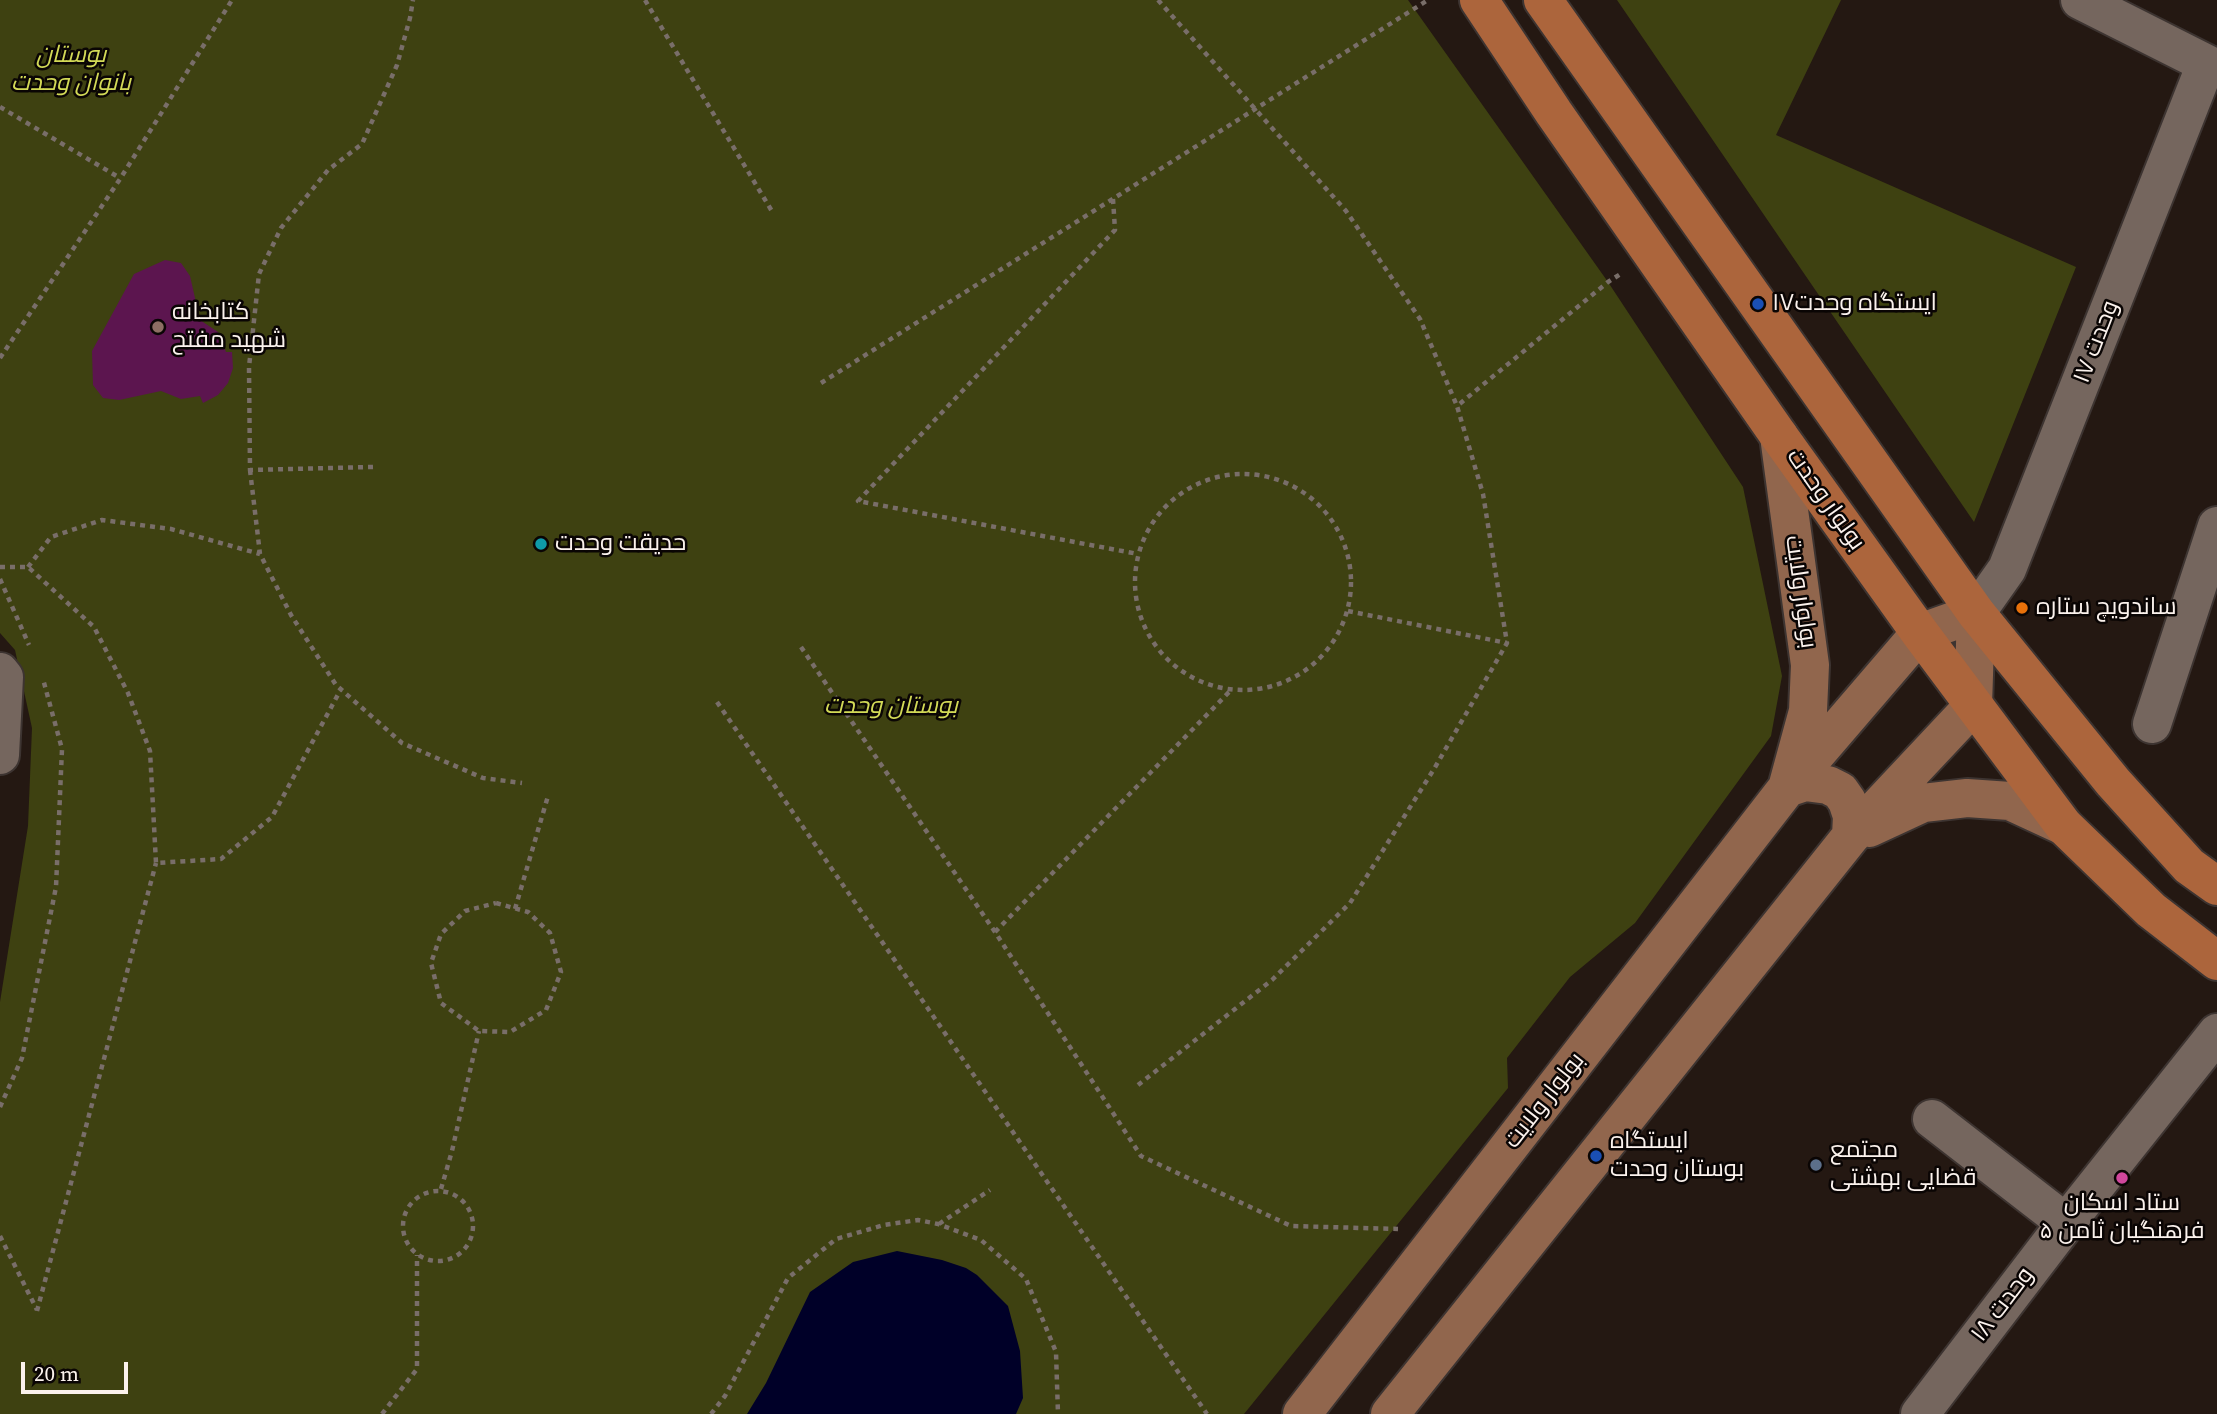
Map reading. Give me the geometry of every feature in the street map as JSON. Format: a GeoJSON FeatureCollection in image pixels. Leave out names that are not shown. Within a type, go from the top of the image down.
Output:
{"type":"FeatureCollection","features":[{"type":"Feature","properties":{"kind":"main road","name":"بولوار وحدت"},"geometry":{"type":"LineString","coordinates":[[1479,0],[1554,113],[1779,436],[1973,706],[2064,826],[2151,910],[2217,961]]}},
{"type":"Feature","properties":{"kind":"main road"},"geometry":{"type":"LineString","coordinates":[[1543,0],[1976,613],[2113,782],[2189,866],[2217,886]]}},
{"type":"Feature","properties":{"kind":"main road","name":"بولوار ولایت"},"geometry":{"type":"LineString","coordinates":[[1779,436],[1810,665],[1808,711],[1787,788]]}},
{"type":"Feature","properties":{"kind":"main road"},"geometry":{"type":"LineString","coordinates":[[1391,1414],[1851,836],[1973,706],[1976,613]]}},
{"type":"Feature","properties":{"kind":"main road","name":"بولوار ولایت"},"geometry":{"type":"LineString","coordinates":[[1302,1414],[1787,788],[1920,633],[1976,613]]}},
{"type":"Feature","properties":{"kind":"main road"},"geometry":{"type":"LineString","coordinates":[[1787,788],[1805,782],[1828,785],[1840,791],[1852,816],[1851,836]]}},
{"type":"Feature","properties":{"kind":"main road"},"geometry":{"type":"LineString","coordinates":[[1851,836],[1923,803],[1967,798],[2010,801],[2064,826]]}},
{"type":"Feature","properties":{"kind":"street"},"geometry":{"type":"LineString","coordinates":[[2080,0],[2211,67]]}},
{"type":"Feature","properties":{"kind":"street","name":"وحدت ۱۷"},"geometry":{"type":"LineString","coordinates":[[1976,613],[2007,569],[2211,67]]}},
{"type":"Feature","properties":{"kind":"street"},"geometry":{"type":"LineString","coordinates":[[2152,724],[2217,526]]}},
{"type":"Feature","properties":{"kind":"street"},"geometry":{"type":"LineString","coordinates":[[0,755],[15,673]]}},
{"type":"Feature","properties":{"kind":"street","name":"وحدت ۱۸"},"geometry":{"type":"LineString","coordinates":[[1920,1414],[2217,1032]]}},
{"type":"Feature","properties":{"kind":"street"},"geometry":{"type":"LineString","coordinates":[[1932,1119],[2066,1223]]}},
{"type":"Feature","properties":{"kind":"path"},"geometry":{"type":"LineString","coordinates":[[0,358],[120,178],[232,0]]}},
{"type":"Feature","properties":{"kind":"path"},"geometry":{"type":"LineString","coordinates":[[413,0],[397,65],[362,144],[328,170],[281,228],[259,274],[248,367],[250,470],[260,554],[290,615],[336,685],[402,743],[483,778],[522,783]]}},
{"type":"Feature","properties":{"kind":"path"},"geometry":{"type":"LineString","coordinates":[[645,0],[773,213]]}},
{"type":"Feature","properties":{"kind":"path"},"geometry":{"type":"LineString","coordinates":[[1138,1085],[1272,980],[1350,903],[1434,769],[1507,643],[1483,494],[1457,406],[1420,319],[1346,211],[1158,0]]}},
{"type":"Feature","properties":{"kind":"path"},"geometry":{"type":"LineString","coordinates":[[821,383],[1428,0]]}},
{"type":"Feature","properties":{"kind":"path"},"geometry":{"type":"LineString","coordinates":[[0,107],[120,178]]}},
{"type":"Feature","properties":{"kind":"path"},"geometry":{"type":"LineString","coordinates":[[1113,199],[1115,230],[858,501],[1138,554]]}},
{"type":"Feature","properties":{"kind":"path"},"geometry":{"type":"LineString","coordinates":[[1457,406],[1608,282],[1652,254]]}},
{"type":"Feature","properties":{"kind":"path"},"geometry":{"type":"LineString","coordinates":[[250,470],[373,467]]}},
{"type":"Feature","properties":{"kind":"path"},"geometry":{"type":"LineString","coordinates":[[1228,474],[1273,477],[1310,496],[1338,529],[1352,571],[1348,611],[1327,652],[1292,680],[1253,691],[1210,687],[1175,667],[1151,640],[1136,597],[1138,554],[1156,517],[1189,487],[1228,474]]}},
{"type":"Feature","properties":{"kind":"path"},"geometry":{"type":"LineString","coordinates":[[28,566],[51,537],[102,520],[172,529],[260,554]]}},
{"type":"Feature","properties":{"kind":"path"},"geometry":{"type":"LineString","coordinates":[[0,567],[28,566],[93,627],[128,693],[150,751],[156,863],[37,1311],[0,1236]]}},
{"type":"Feature","properties":{"kind":"path"},"geometry":{"type":"LineString","coordinates":[[0,579],[30,648]]}},
{"type":"Feature","properties":{"kind":"path"},"geometry":{"type":"LineString","coordinates":[[1348,611],[1507,643]]}},
{"type":"Feature","properties":{"kind":"path"},"geometry":{"type":"LineString","coordinates":[[801,647],[995,932],[1141,1156],[1291,1226],[1395,1228],[1440,1237]]}},
{"type":"Feature","properties":{"kind":"path"},"geometry":{"type":"LineString","coordinates":[[0,1107],[22,1058],[56,887],[62,749],[15,673]]}},
{"type":"Feature","properties":{"kind":"path"},"geometry":{"type":"LineString","coordinates":[[156,863],[221,859],[272,817],[341,689]]}},
{"type":"Feature","properties":{"kind":"path"},"geometry":{"type":"LineString","coordinates":[[995,932],[1233,689]]}},
{"type":"Feature","properties":{"kind":"path"},"geometry":{"type":"LineString","coordinates":[[717,702],[1207,1414]]}},
{"type":"Feature","properties":{"kind":"path"},"geometry":{"type":"LineString","coordinates":[[515,909],[548,796]]}},
{"type":"Feature","properties":{"kind":"path"},"geometry":{"type":"LineString","coordinates":[[496,903],[515,909],[528,912],[550,933],[561,972],[545,1010],[510,1032],[479,1031],[441,1003],[431,963],[441,934],[465,911],[496,903]]}},
{"type":"Feature","properties":{"kind":"path"},"geometry":{"type":"LineString","coordinates":[[441,1189],[479,1031]]}},
{"type":"Feature","properties":{"kind":"path"},"geometry":{"type":"LineString","coordinates":[[441,1189],[466,1201],[474,1222],[471,1241],[450,1260],[432,1262],[416,1255],[404,1238],[403,1217],[419,1195],[441,1189]]}},
{"type":"Feature","properties":{"kind":"path"},"geometry":{"type":"LineString","coordinates":[[938,1224],[990,1190]]}},
{"type":"Feature","properties":{"kind":"path"},"geometry":{"type":"LineString","coordinates":[[710,1414],[725,1396],[788,1278],[836,1239],[918,1220],[938,1224],[981,1240],[1026,1279],[1056,1352],[1058,1414]]}},
{"type":"Feature","properties":{"kind":"path"},"geometry":{"type":"LineString","coordinates":[[382,1414],[417,1369],[416,1255]]}},
{"type":"Feature","properties":{"kind":"green space","name":"بوستان وحدت"},"geometry":{"type":"Polygon","coordinates":[[[0,0],[1408,0],[1608,282],[1743,487],[1782,676],[1771,736],[1635,923],[1570,977],[1507,1058],[1508,1088],[1244,1414],[0,1414],[0,1002],[28,826],[32,728],[15,650],[0,633],[0,0]]]}},
{"type":"Feature","properties":{"kind":"green space"},"geometry":{"type":"Polygon","coordinates":[[[1617,0],[1841,0],[1776,135],[2076,267],[1974,522],[1617,0]]]}},
{"type":"Feature","properties":{"kind":"water"},"geometry":{"type":"Polygon","coordinates":[[[897,1251],[966,1268],[977,1275],[1008,1306],[1020,1351],[1023,1398],[1016,1414],[747,1414],[766,1383],[810,1292],[853,1262],[897,1251]]]}},
{"type":"Feature","properties":{"kind":"building","name":"کتابخانه شهید مفتح"},"geometry":{"type":"Polygon","coordinates":[[[165,260],[181,263],[190,276],[200,320],[218,332],[226,352],[232,352],[233,368],[228,383],[218,395],[203,403],[200,396],[181,399],[161,391],[119,400],[103,398],[93,385],[92,351],[134,274],[165,260]]]}},
{"type":"Feature","properties":{"kind":"place","name":"ایستگاه وحدت۱۷"},"geometry":{"type":"Point","coordinates":[1758,304]}},
{"type":"Feature","properties":{"kind":"place","name":"کتابخانه شهید مفتح"},"geometry":{"type":"Point","coordinates":[158,327]}},
{"type":"Feature","properties":{"kind":"place","name":"حدیقت وحدت"},"geometry":{"type":"Point","coordinates":[541,544]}},
{"type":"Feature","properties":{"kind":"place","name":"ساندویچ ستاره"},"geometry":{"type":"Point","coordinates":[2022,608]}},
{"type":"Feature","properties":{"kind":"place","name":"ایستگاه بوستان وحدت"},"geometry":{"type":"Point","coordinates":[1596,1156]}},
{"type":"Feature","properties":{"kind":"place","name":"مجتمع قضایی بهشتی"},"geometry":{"type":"Point","coordinates":[1816,1165]}},
{"type":"Feature","properties":{"kind":"place","name":"ستاد اسکان فرهنگیان ثامن ۵"},"geometry":{"type":"Point","coordinates":[2122,1178]}},
{"type":"Feature","properties":{"kind":"park label","name":"بوستان بانوان وحدت"},"geometry":{"type":"Point","coordinates":[71,70]}}]}
